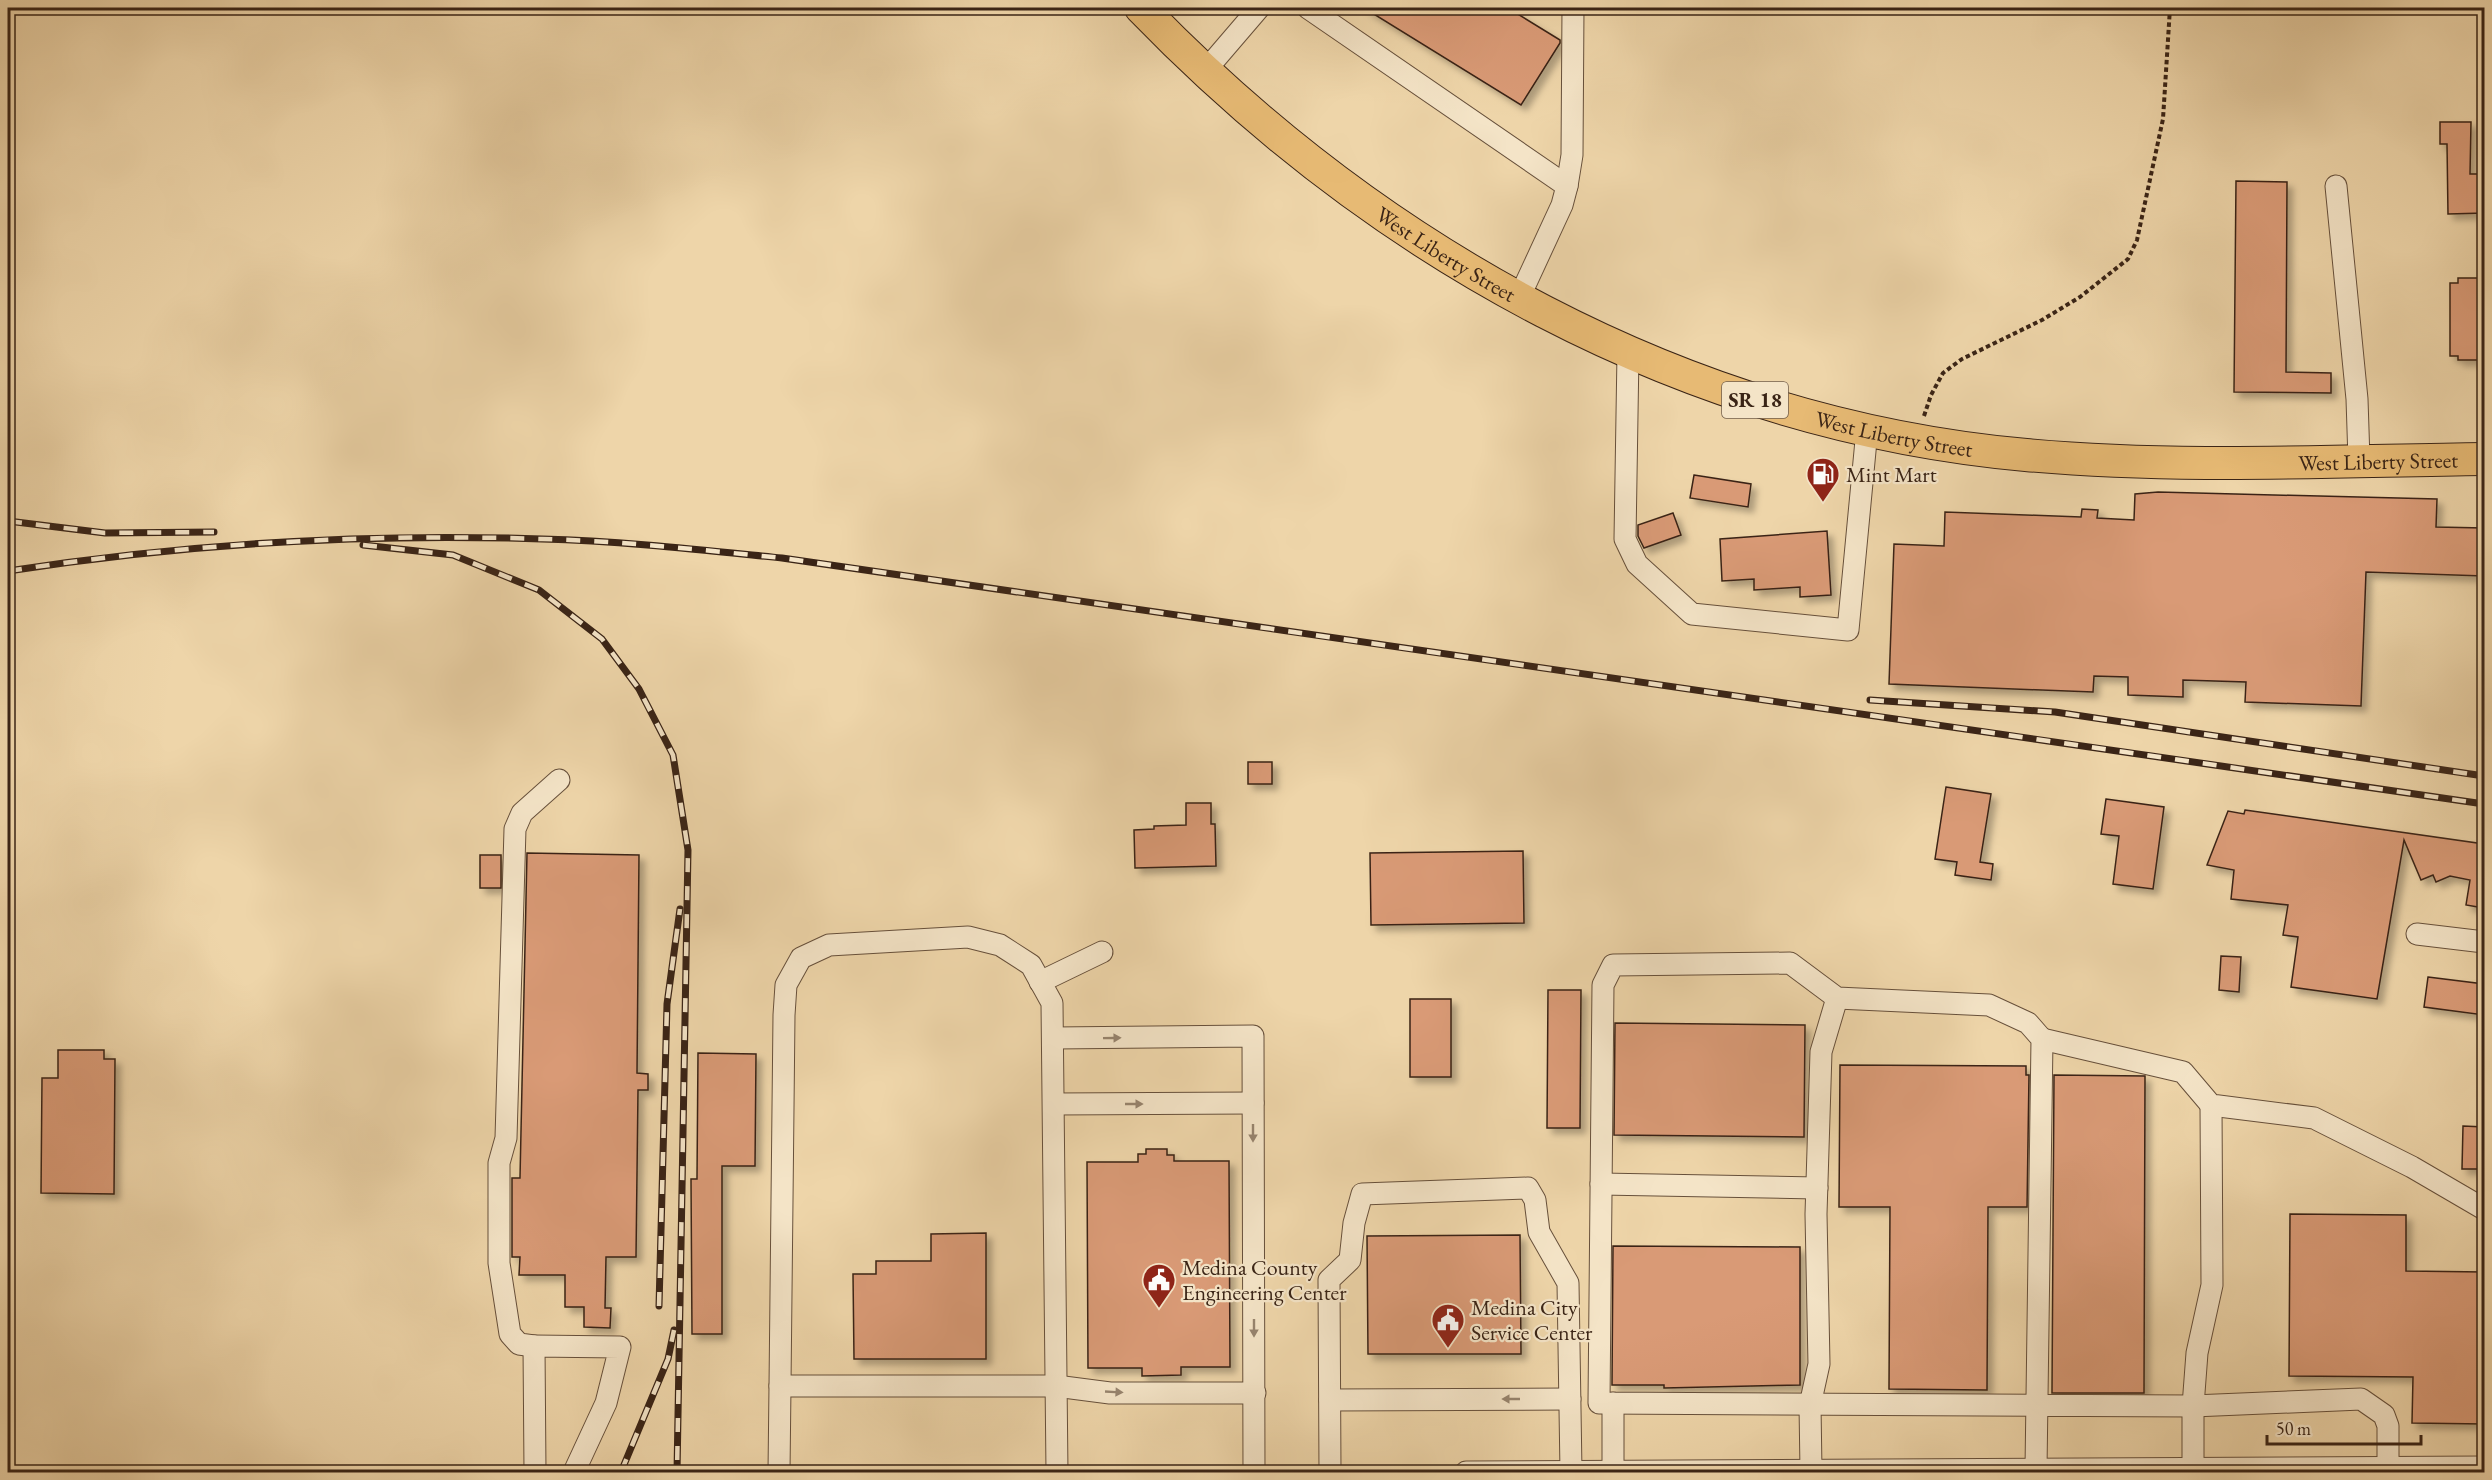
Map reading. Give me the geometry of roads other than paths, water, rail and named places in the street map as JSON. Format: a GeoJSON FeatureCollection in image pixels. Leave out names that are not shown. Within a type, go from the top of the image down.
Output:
{"type":"FeatureCollection","features":[{"type":"Feature","properties":{"kind":"highway","name":"West Liberty Street"},"geometry":{"type":"LineString","coordinates":[[1141,8],[1205,71],[1294,149],[1359,198],[1427,244],[1591,337],[1717,388],[1804,415],[1867,430],[1917,440],[2027,455],[2194,462],[2484,459]]}},
{"type":"Feature","properties":{"kind":"street"},"geometry":{"type":"LineString","coordinates":[[1205,71],[1259,8]]}},
{"type":"Feature","properties":{"kind":"street"},"geometry":{"type":"LineString","coordinates":[[1308,8],[1567,186]]}},
{"type":"Feature","properties":{"kind":"street"},"geometry":{"type":"LineString","coordinates":[[1519,298],[1562,205],[1567,186],[1572,155],[1574,8]]}},
{"type":"Feature","properties":{"kind":"street"},"geometry":{"type":"LineString","coordinates":[[2336,186],[2357,399],[2359,460]]}},
{"type":"Feature","properties":{"kind":"street"},"geometry":{"type":"LineString","coordinates":[[1628,352],[1626,539],[1637,564],[1692,614],[1848,630],[1867,430]]}},
{"type":"Feature","properties":{"kind":"street"},"geometry":{"type":"LineString","coordinates":[[560,780],[522,813],[515,829],[506,1138],[499,1163],[499,1263],[510,1334],[519,1344],[620,1347],[606,1403],[574,1473]]}},
{"type":"Feature","properties":{"kind":"street"},"geometry":{"type":"LineString","coordinates":[[2417,934],[2484,942]]}},
{"type":"Feature","properties":{"kind":"street"},"geometry":{"type":"LineString","coordinates":[[779,1473],[786,985],[801,958],[829,945],[968,937],[1000,945],[1031,965],[1052,1003],[1057,1473]]}},
{"type":"Feature","properties":{"kind":"street"},"geometry":{"type":"LineString","coordinates":[[1041,982],[1102,952]]}},
{"type":"Feature","properties":{"kind":"street"},"geometry":{"type":"LineString","coordinates":[[2193,1469],[2193,1406],[2197,1353],[2212,1285],[2211,1105],[2183,1072],[2042,1039],[2028,1023],[1989,1005],[1837,998],[1790,963],[1613,965],[1603,985],[1599,1403],[2193,1406],[2361,1399],[2384,1414],[2388,1426],[2392,1469]]}},
{"type":"Feature","properties":{"kind":"street"},"geometry":{"type":"LineString","coordinates":[[1811,1471],[1810,1404],[1819,1364],[1817,1188],[1821,1052],[1837,998]]}},
{"type":"Feature","properties":{"kind":"street"},"geometry":{"type":"LineString","coordinates":[[1054,1038],[1253,1036],[1254,1473]]}},
{"type":"Feature","properties":{"kind":"street"},"geometry":{"type":"LineString","coordinates":[[2036,1469],[2042,1039]]}},
{"type":"Feature","properties":{"kind":"street"},"geometry":{"type":"LineString","coordinates":[[1054,1104],[1253,1103]]}},
{"type":"Feature","properties":{"kind":"street"},"geometry":{"type":"LineString","coordinates":[[2211,1105],[2314,1118],[2412,1167],[2484,1209]]}},
{"type":"Feature","properties":{"kind":"street"},"geometry":{"type":"LineString","coordinates":[[1601,1184],[1817,1188]]}},
{"type":"Feature","properties":{"kind":"street"},"geometry":{"type":"LineString","coordinates":[[1330,1473],[1329,1280],[1350,1260],[1354,1223],[1362,1194],[1528,1188],[1535,1200],[1539,1232],[1568,1283],[1571,1472]]}},
{"type":"Feature","properties":{"kind":"street"},"geometry":{"type":"LineString","coordinates":[[534,1346],[535,1473]]}},
{"type":"Feature","properties":{"kind":"street"},"geometry":{"type":"LineString","coordinates":[[780,1386],[1056,1386],[1110,1393],[1255,1393]]}},
{"type":"Feature","properties":{"kind":"street"},"geometry":{"type":"LineString","coordinates":[[1330,1400],[1570,1399]]}},
{"type":"Feature","properties":{"kind":"street"},"geometry":{"type":"LineString","coordinates":[[1614,1403],[1619,1472]]}},
{"type":"Feature","properties":{"kind":"street"},"geometry":{"type":"LineString","coordinates":[[1466,1473],[2036,1469],[2345,1470],[2484,1467]]}},
{"type":"Feature","properties":{"kind":"railway"},"geometry":{"type":"LineString","coordinates":[[8,521],[105,533],[214,532]]}},
{"type":"Feature","properties":{"kind":"railway"},"geometry":{"type":"LineString","coordinates":[[8,571],[207,547],[341,539],[542,539],[692,549],[782,558],[2484,804]]}},
{"type":"Feature","properties":{"kind":"railway"},"geometry":{"type":"LineString","coordinates":[[363,545],[453,555],[539,590],[602,639],[639,689],[673,755],[688,850],[677,1472]]}},
{"type":"Feature","properties":{"kind":"railway"},"geometry":{"type":"LineString","coordinates":[[1870,700],[2055,712],[2484,776]]}},
{"type":"Feature","properties":{"kind":"railway"},"geometry":{"type":"LineString","coordinates":[[659,1306],[667,1004],[680,909]]}},
{"type":"Feature","properties":{"kind":"railway"},"geometry":{"type":"LineString","coordinates":[[621,1472],[668,1359],[674,1330]]}},
{"type":"Feature","properties":{"kind":"place","name":"Mint Mart"},"geometry":{"type":"Point","coordinates":[1823,503]}},
{"type":"Feature","properties":{"kind":"place","name":"Medina County Engineering Center"},"geometry":{"type":"Point","coordinates":[1159,1309]}},
{"type":"Feature","properties":{"kind":"place","name":"Medina City Service Center"},"geometry":{"type":"Point","coordinates":[1448,1349]}}]}
